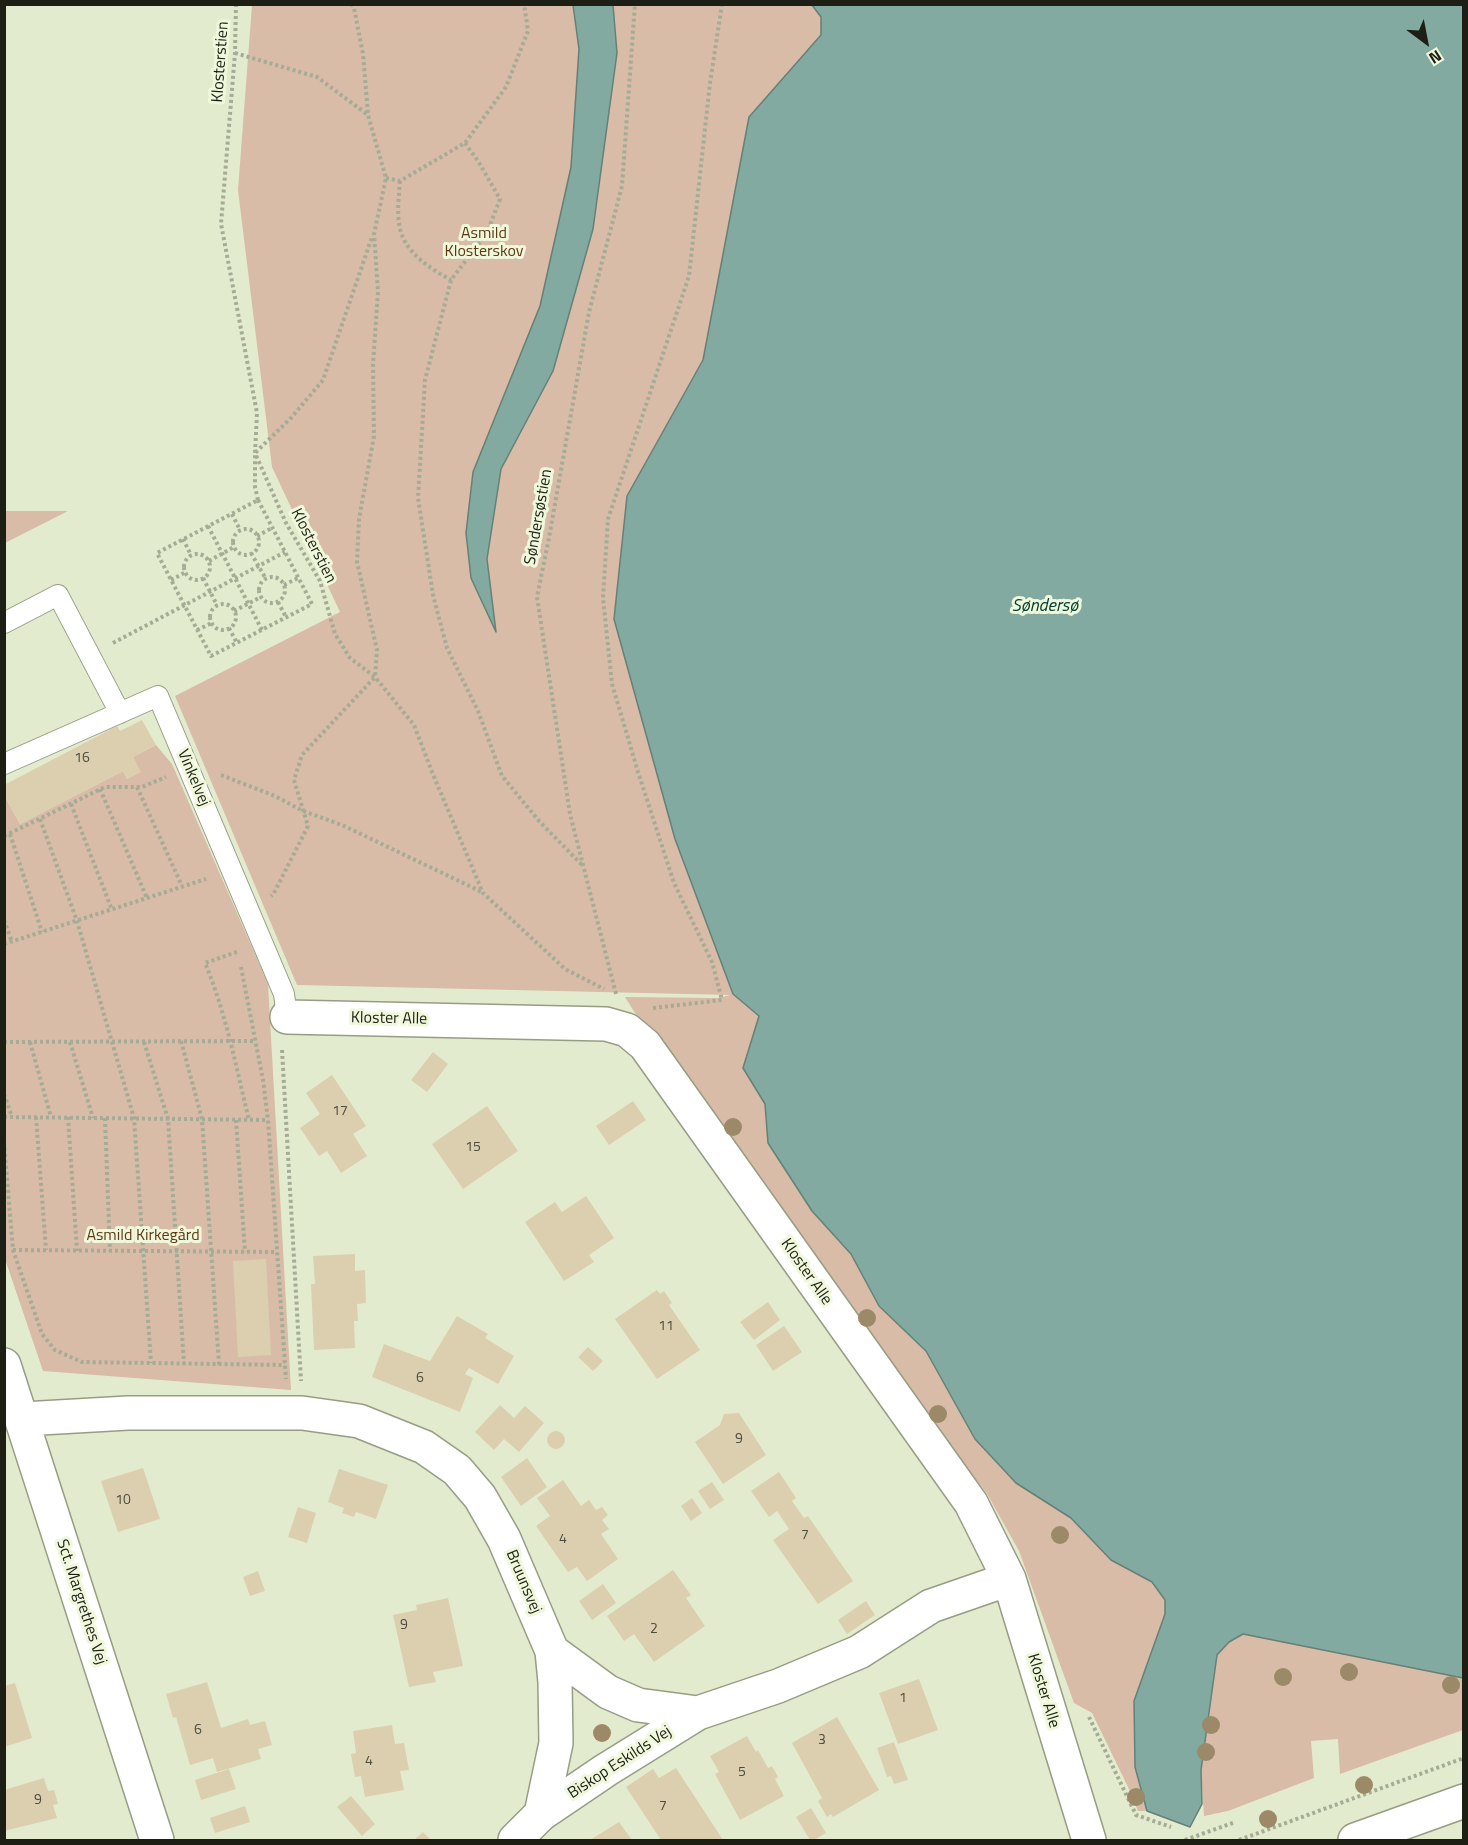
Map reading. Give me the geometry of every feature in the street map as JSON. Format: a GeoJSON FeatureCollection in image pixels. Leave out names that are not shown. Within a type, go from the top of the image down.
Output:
{"type":"FeatureCollection","features":[{"type":"Feature","properties":{"kind":"street","name":"Kloster Alle"},"geometry":{"type":"LineString","coordinates":[[287,1017],[606,1024],[625,1021],[645,1045],[971,1503],[1009,1579],[1089,1840]]}},
{"type":"Feature","properties":{"kind":"street","name":"Sct. Margrethes Vej"},"geometry":{"type":"LineString","coordinates":[[4,1365],[157,1840]]}},
{"type":"Feature","properties":{"kind":"street","name":"Bruunsvej"},"geometry":{"type":"LineString","coordinates":[[23,1419],[128,1413],[295,1413],[358,1421],[424,1447],[457,1470],[480,1497],[504,1539],[552,1651]]}},
{"type":"Feature","properties":{"kind":"street"},"geometry":{"type":"LineString","coordinates":[[552,1651],[608,1692],[638,1705],[698,1713],[778,1686],[859,1652],[931,1606],[1009,1579]]}},
{"type":"Feature","properties":{"kind":"street","name":"Biskop Eskilds Vej"},"geometry":{"type":"LineString","coordinates":[[541,1814],[556,1743],[552,1651]]}},
{"type":"Feature","properties":{"kind":"street","name":"Biskop Eskilds Vej"},"geometry":{"type":"LineString","coordinates":[[515,1840],[541,1814],[606,1770],[698,1713]]}},
{"type":"Feature","properties":{"kind":"street"},"geometry":{"type":"LineString","coordinates":[[1355,1840],[1464,1801]]}},
{"type":"Feature","properties":{"kind":"lane"},"geometry":{"type":"LineString","coordinates":[[4,623],[58,595],[120,713]]}},
{"type":"Feature","properties":{"kind":"lane","name":"Vinkelvej"},"geometry":{"type":"LineString","coordinates":[[4,764],[158,696],[284,994],[287,1017]]}},
{"type":"Feature","properties":{"kind":"path","name":"Klosterstien"},"geometry":{"type":"LineString","coordinates":[[236,4],[235,53],[221,224],[257,413],[255,453],[286,523],[320,581],[335,634],[350,658],[375,677],[414,725],[483,893],[565,969],[617,995]]}},
{"type":"Feature","properties":{"kind":"path"},"geometry":{"type":"LineString","coordinates":[[386,178],[400,181],[465,143],[506,87],[528,31],[524,4]]}},
{"type":"Feature","properties":{"kind":"path","name":"Søndersøstien"},"geometry":{"type":"LineString","coordinates":[[625,1021],[570,814],[537,597],[589,312],[622,186],[635,4]]}},
{"type":"Feature","properties":{"kind":"path"},"geometry":{"type":"LineString","coordinates":[[625,1021],[722,1000],[712,962],[674,883],[638,772],[612,684],[603,598],[608,519],[689,276],[710,83],[722,4]]}},
{"type":"Feature","properties":{"kind":"path"},"geometry":{"type":"LineString","coordinates":[[258,500],[157,553],[211,656],[312,604],[258,500],[255,487],[255,453],[291,417],[323,380],[374,234],[386,178],[368,115],[363,54],[355,6]]}},
{"type":"Feature","properties":{"kind":"path"},"geometry":{"type":"LineString","coordinates":[[235,53],[317,77],[368,115]]}},
{"type":"Feature","properties":{"kind":"path"},"geometry":{"type":"LineString","coordinates":[[465,143],[478,160],[500,199],[487,232],[451,280],[424,380],[418,498],[433,595],[447,648],[478,711],[502,776],[539,821],[584,866]]}},
{"type":"Feature","properties":{"kind":"path"},"geometry":{"type":"LineString","coordinates":[[400,181],[399,225],[409,249],[429,267],[451,280]]}},
{"type":"Feature","properties":{"kind":"path"},"geometry":{"type":"LineString","coordinates":[[250,914],[274,893],[308,826],[294,780],[302,755],[375,677],[377,650],[357,562],[359,519],[374,436],[373,364],[378,292],[374,234]]}},
{"type":"Feature","properties":{"kind":"path"},"geometry":{"type":"LineString","coordinates":[[232,514],[240,530]]}},
{"type":"Feature","properties":{"kind":"path"},"geometry":{"type":"LineString","coordinates":[[208,526],[262,630]]}},
{"type":"Feature","properties":{"kind":"path"},"geometry":{"type":"LineString","coordinates":[[257,536],[272,528]]}},
{"type":"Feature","properties":{"kind":"path"},"geometry":{"type":"LineString","coordinates":[[247,529],[257,536],[257,548],[251,553],[243,554],[234,548],[233,539],[240,530],[247,529]]}},
{"type":"Feature","properties":{"kind":"path"},"geometry":{"type":"LineString","coordinates":[[183,539],[191,555]]}},
{"type":"Feature","properties":{"kind":"path"},"geometry":{"type":"LineString","coordinates":[[209,561],[234,548]]}},
{"type":"Feature","properties":{"kind":"path"},"geometry":{"type":"LineString","coordinates":[[140,629],[285,552]]}},
{"type":"Feature","properties":{"kind":"path"},"geometry":{"type":"LineString","coordinates":[[251,553],[266,579]]}},
{"type":"Feature","properties":{"kind":"path"},"geometry":{"type":"LineString","coordinates":[[186,572],[196,579],[203,578],[209,573],[209,561],[203,555],[191,555]]}},
{"type":"Feature","properties":{"kind":"path"},"geometry":{"type":"LineString","coordinates":[[186,572],[186,561],[191,555]]}},
{"type":"Feature","properties":{"kind":"path"},"geometry":{"type":"LineString","coordinates":[[171,580],[186,572]]}},
{"type":"Feature","properties":{"kind":"path"},"geometry":{"type":"LineString","coordinates":[[203,578],[217,605]]}},
{"type":"Feature","properties":{"kind":"path"},"geometry":{"type":"LineString","coordinates":[[284,585],[298,578]]}},
{"type":"Feature","properties":{"kind":"path"},"geometry":{"type":"LineString","coordinates":[[266,579],[278,579],[284,585],[285,593],[278,602],[270,603],[261,597],[260,585],[266,579]]}},
{"type":"Feature","properties":{"kind":"path"},"geometry":{"type":"LineString","coordinates":[[234,611],[261,597]]}},
{"type":"Feature","properties":{"kind":"path"},"geometry":{"type":"LineString","coordinates":[[278,602],[286,617]]}},
{"type":"Feature","properties":{"kind":"path"},"geometry":{"type":"LineString","coordinates":[[225,604],[234,611],[235,619],[229,628],[217,628],[212,623],[211,611],[217,605],[225,604]]}},
{"type":"Feature","properties":{"kind":"path"},"geometry":{"type":"LineString","coordinates":[[197,630],[212,623]]}},
{"type":"Feature","properties":{"kind":"path"},"geometry":{"type":"LineString","coordinates":[[229,628],[237,643]]}},
{"type":"Feature","properties":{"kind":"path"},"geometry":{"type":"LineString","coordinates":[[4,836],[105,787],[142,787],[189,768],[230,777],[275,796],[303,811],[342,825],[483,893]]}},
{"type":"Feature","properties":{"kind":"path"},"geometry":{"type":"LineString","coordinates":[[164,778],[168,788]]}},
{"type":"Feature","properties":{"kind":"path"},"geometry":{"type":"LineString","coordinates":[[136,787],[182,886]]}},
{"type":"Feature","properties":{"kind":"path"},"geometry":{"type":"LineString","coordinates":[[100,789],[147,898]]}},
{"type":"Feature","properties":{"kind":"path"},"geometry":{"type":"LineString","coordinates":[[70,804],[112,910]]}},
{"type":"Feature","properties":{"kind":"path"},"geometry":{"type":"LineString","coordinates":[[40,819],[77,921],[134,1118],[151,1364]]}},
{"type":"Feature","properties":{"kind":"path"},"geometry":{"type":"LineString","coordinates":[[10,834],[42,932]]}},
{"type":"Feature","properties":{"kind":"path"},"geometry":{"type":"LineString","coordinates":[[4,944],[208,878]]}},
{"type":"Feature","properties":{"kind":"path"},"geometry":{"type":"LineString","coordinates":[[4,920],[12,942]]}},
{"type":"Feature","properties":{"kind":"path"},"geometry":{"type":"LineString","coordinates":[[237,945],[268,1120],[285,1365],[295,1413]]}},
{"type":"Feature","properties":{"kind":"path"},"geometry":{"type":"LineString","coordinates":[[238,952],[205,963],[229,1041],[249,1120]]}},
{"type":"Feature","properties":{"kind":"path"},"geometry":{"type":"LineString","coordinates":[[287,1017],[281,1033],[295,1413]]}},
{"type":"Feature","properties":{"kind":"path"},"geometry":{"type":"LineString","coordinates":[[70,1041],[93,1118]]}},
{"type":"Feature","properties":{"kind":"path"},"geometry":{"type":"LineString","coordinates":[[181,1041],[202,1119],[219,1364]]}},
{"type":"Feature","properties":{"kind":"path"},"geometry":{"type":"LineString","coordinates":[[4,1042],[255,1041]]}},
{"type":"Feature","properties":{"kind":"path"},"geometry":{"type":"LineString","coordinates":[[30,1042],[51,1117]]}},
{"type":"Feature","properties":{"kind":"path"},"geometry":{"type":"LineString","coordinates":[[144,1042],[168,1119],[184,1364]]}},
{"type":"Feature","properties":{"kind":"path"},"geometry":{"type":"LineString","coordinates":[[4,1095],[12,1117]]}},
{"type":"Feature","properties":{"kind":"path"},"geometry":{"type":"LineString","coordinates":[[4,1117],[268,1120]]}},
{"type":"Feature","properties":{"kind":"path"},"geometry":{"type":"LineString","coordinates":[[36,1117],[46,1250]]}},
{"type":"Feature","properties":{"kind":"path"},"geometry":{"type":"LineString","coordinates":[[68,1117],[77,1251]]}},
{"type":"Feature","properties":{"kind":"path"},"geometry":{"type":"LineString","coordinates":[[105,1118],[110,1251]]}},
{"type":"Feature","properties":{"kind":"path"},"geometry":{"type":"LineString","coordinates":[[236,1120],[245,1252]]}},
{"type":"Feature","properties":{"kind":"path"},"geometry":{"type":"LineString","coordinates":[[4,1142],[13,1250],[42,1334],[55,1350],[82,1362],[285,1365]]}},
{"type":"Feature","properties":{"kind":"path"},"geometry":{"type":"LineString","coordinates":[[13,1250],[277,1252]]}},
{"type":"Feature","properties":{"kind":"path"},"geometry":{"type":"LineString","coordinates":[[1050,1712],[1075,1707],[1089,1717],[1136,1815],[1171,1827]]}},
{"type":"Feature","properties":{"kind":"path"},"geometry":{"type":"LineString","coordinates":[[1239,1840],[1464,1758]]}},
{"type":"Feature","properties":{"kind":"path"},"geometry":{"type":"LineString","coordinates":[[1185,1840],[1233,1823]]}},
{"type":"Feature","properties":{"kind":"green space","name":"Asmild Klosterskov"},"geometry":{"type":"Polygon","coordinates":[[[252,5],[812,5],[821,17],[821,35],[749,117],[703,360],[627,496],[614,619],[675,839],[733,994],[759,1016],[743,1068],[765,1104],[768,1143],[812,1211],[851,1254],[879,1306],[926,1351],[975,1439],[1016,1483],[1071,1518],[1111,1560],[1152,1582],[1165,1600],[1165,1614],[1134,1701],[1135,1767],[1147,1811],[1138,1811],[1092,1713],[1074,1703],[1019,1551],[986,1492],[896,1378],[625,997],[719,998],[730,995],[297,985],[175,696],[340,612],[272,467],[238,190],[252,5]]]}},
{"type":"Feature","properties":{"kind":"green space"},"geometry":{"type":"Polygon","coordinates":[[[5,511],[68,511],[5,543],[5,511]]]}},
{"type":"Feature","properties":{"kind":"green space","name":"Asmild Kirkegård"},"geometry":{"type":"Polygon","coordinates":[[[156,745],[172,764],[268,984],[291,1390],[43,1371],[5,1259],[4,795],[20,824],[123,771],[127,779],[140,772],[133,757],[156,745]]]}},
{"type":"Feature","properties":{"kind":"green space"},"geometry":{"type":"Polygon","coordinates":[[[1243,1634],[1463,1678],[1463,1730],[1340,1774],[1338,1739],[1311,1741],[1314,1778],[1228,1811],[1204,1816],[1201,1770],[1217,1655],[1229,1642],[1243,1634]]]}},
{"type":"Feature","properties":{"kind":"water"},"geometry":{"type":"Polygon","coordinates":[[[573,5],[613,5],[617,53],[593,229],[553,371],[501,469],[487,559],[496,632],[471,578],[466,533],[473,472],[540,306],[571,167],[579,49],[573,5]]]}},
{"type":"Feature","properties":{"kind":"water","name":"Søndersø"},"geometry":{"type":"Polygon","coordinates":[[[812,5],[1463,5],[1463,1678],[1243,1634],[1229,1642],[1217,1655],[1201,1770],[1202,1804],[1190,1827],[1147,1811],[1135,1767],[1134,1701],[1165,1614],[1165,1600],[1152,1582],[1111,1560],[1071,1518],[1016,1483],[975,1439],[926,1351],[879,1306],[851,1254],[812,1211],[768,1143],[765,1104],[743,1068],[759,1016],[733,994],[675,839],[614,619],[627,496],[703,360],[749,117],[821,35],[821,17],[812,5]]]}},
{"type":"Feature","properties":{"kind":"building"},"geometry":{"type":"Polygon","coordinates":[[[142,720],[156,745],[133,757],[141,772],[127,779],[123,771],[20,824],[4,795],[4,785],[117,726],[120,731],[142,720]]]}},
{"type":"Feature","properties":{"kind":"building"},"geometry":{"type":"Polygon","coordinates":[[[433,1052],[448,1064],[427,1092],[411,1080],[433,1052]]]}},
{"type":"Feature","properties":{"kind":"building"},"geometry":{"type":"Polygon","coordinates":[[[332,1075],[366,1126],[353,1134],[367,1156],[341,1173],[327,1151],[319,1156],[300,1128],[320,1114],[306,1093],[332,1075]]]}},
{"type":"Feature","properties":{"kind":"building"},"geometry":{"type":"Polygon","coordinates":[[[633,1101],[646,1120],[609,1145],[596,1126],[633,1101]]]}},
{"type":"Feature","properties":{"kind":"building"},"geometry":{"type":"Polygon","coordinates":[[[487,1106],[518,1151],[463,1189],[432,1144],[487,1106]]]}},
{"type":"Feature","properties":{"kind":"building"},"geometry":{"type":"Polygon","coordinates":[[[586,1196],[614,1238],[589,1255],[594,1262],[564,1281],[525,1222],[555,1202],[562,1212],[586,1196]]]}},
{"type":"Feature","properties":{"kind":"building"},"geometry":{"type":"Polygon","coordinates":[[[355,1254],[355,1271],[365,1270],[366,1303],[357,1304],[358,1321],[354,1321],[355,1348],[314,1350],[311,1284],[315,1284],[313,1256],[355,1254]]]}},
{"type":"Feature","properties":{"kind":"building"},"geometry":{"type":"Polygon","coordinates":[[[266,1259],[271,1355],[238,1357],[233,1261],[266,1259]]]}},
{"type":"Feature","properties":{"kind":"building"},"geometry":{"type":"Polygon","coordinates":[[[657,1290],[660,1294],[664,1291],[672,1303],[669,1305],[700,1350],[657,1379],[615,1319],[657,1290]]]}},
{"type":"Feature","properties":{"kind":"building"},"geometry":{"type":"Polygon","coordinates":[[[768,1302],[780,1320],[754,1340],[740,1322],[768,1302]]]}},
{"type":"Feature","properties":{"kind":"building"},"geometry":{"type":"Polygon","coordinates":[[[457,1316],[488,1334],[485,1338],[514,1356],[498,1384],[469,1368],[465,1374],[473,1378],[460,1412],[372,1377],[384,1344],[430,1361],[457,1316]]]}},
{"type":"Feature","properties":{"kind":"building"},"geometry":{"type":"Polygon","coordinates":[[[784,1326],[802,1352],[773,1371],[756,1345],[784,1326]]]}},
{"type":"Feature","properties":{"kind":"building"},"geometry":{"type":"Polygon","coordinates":[[[588,1347],[603,1361],[593,1371],[578,1357],[588,1347]]]}},
{"type":"Feature","properties":{"kind":"building"},"geometry":{"type":"Polygon","coordinates":[[[500,1405],[514,1418],[525,1406],[544,1423],[519,1452],[504,1439],[494,1450],[475,1432],[500,1405]]]}},
{"type":"Feature","properties":{"kind":"building"},"geometry":{"type":"Polygon","coordinates":[[[739,1413],[766,1455],[723,1484],[695,1442],[720,1425],[724,1414],[739,1413]]]}},
{"type":"Feature","properties":{"kind":"building"},"geometry":{"type":"Polygon","coordinates":[[[552,1431],[560,1431],[565,1436],[563,1447],[552,1449],[547,1444],[547,1436],[552,1431]]]}},
{"type":"Feature","properties":{"kind":"building"},"geometry":{"type":"Polygon","coordinates":[[[527,1458],[547,1487],[521,1506],[501,1477],[527,1458]]]}},
{"type":"Feature","properties":{"kind":"building"},"geometry":{"type":"Polygon","coordinates":[[[143,1468],[160,1519],[118,1532],[101,1481],[143,1468]]]}},
{"type":"Feature","properties":{"kind":"building"},"geometry":{"type":"Polygon","coordinates":[[[339,1469],[388,1485],[376,1519],[356,1512],[354,1517],[342,1513],[344,1508],[328,1502],[339,1469]]]}},
{"type":"Feature","properties":{"kind":"building"},"geometry":{"type":"Polygon","coordinates":[[[779,1472],[796,1498],[792,1501],[804,1518],[808,1516],[853,1581],[818,1604],[773,1540],[789,1529],[777,1511],[769,1517],[751,1491],[779,1472]]]}},
{"type":"Feature","properties":{"kind":"building"},"geometry":{"type":"Polygon","coordinates":[[[563,1480],[581,1506],[589,1500],[596,1510],[602,1507],[608,1515],[602,1520],[609,1529],[601,1534],[618,1559],[587,1581],[577,1567],[568,1572],[536,1526],[550,1516],[537,1498],[563,1480]]]}},
{"type":"Feature","properties":{"kind":"building"},"geometry":{"type":"Polygon","coordinates":[[[712,1482],[724,1500],[710,1509],[698,1491],[712,1482]]]}},
{"type":"Feature","properties":{"kind":"building"},"geometry":{"type":"Polygon","coordinates":[[[692,1498],[702,1513],[691,1521],[681,1506],[692,1498]]]}},
{"type":"Feature","properties":{"kind":"building"},"geometry":{"type":"Polygon","coordinates":[[[298,1507],[316,1513],[307,1543],[288,1537],[298,1507]]]}},
{"type":"Feature","properties":{"kind":"building"},"geometry":{"type":"Polygon","coordinates":[[[673,1570],[691,1595],[686,1598],[705,1626],[654,1662],[634,1634],[624,1641],[607,1616],[673,1570]]]}},
{"type":"Feature","properties":{"kind":"building"},"geometry":{"type":"Polygon","coordinates":[[[258,1571],[265,1591],[250,1596],[243,1577],[258,1571]]]}},
{"type":"Feature","properties":{"kind":"building"},"geometry":{"type":"Polygon","coordinates":[[[603,1584],[616,1603],[592,1620],[579,1601],[603,1584]]]}},
{"type":"Feature","properties":{"kind":"building"},"geometry":{"type":"Polygon","coordinates":[[[448,1598],[463,1666],[433,1672],[436,1682],[409,1687],[393,1615],[417,1610],[416,1605],[448,1598]]]}},
{"type":"Feature","properties":{"kind":"building"},"geometry":{"type":"Polygon","coordinates":[[[866,1601],[875,1615],[847,1634],[838,1620],[866,1601]]]}},
{"type":"Feature","properties":{"kind":"building"},"geometry":{"type":"Polygon","coordinates":[[[919,1679],[938,1730],[898,1744],[879,1693],[919,1679]]]}},
{"type":"Feature","properties":{"kind":"building"},"geometry":{"type":"Polygon","coordinates":[[[207,1682],[221,1728],[248,1719],[250,1725],[265,1721],[272,1745],[258,1749],[261,1759],[217,1772],[213,1758],[190,1765],[176,1717],[173,1718],[166,1694],[207,1682]]]}},
{"type":"Feature","properties":{"kind":"building"},"geometry":{"type":"Polygon","coordinates":[[[15,1683],[32,1738],[4,1747],[4,1686],[15,1683]]]}},
{"type":"Feature","properties":{"kind":"building"},"geometry":{"type":"Polygon","coordinates":[[[837,1717],[879,1790],[833,1817],[831,1814],[827,1817],[818,1801],[822,1798],[792,1743],[837,1717]]]}},
{"type":"Feature","properties":{"kind":"building"},"geometry":{"type":"Polygon","coordinates":[[[392,1725],[395,1744],[404,1743],[409,1770],[400,1771],[404,1790],[365,1797],[361,1776],[355,1777],[351,1754],[356,1753],[353,1731],[392,1725]]]}},
{"type":"Feature","properties":{"kind":"building"},"geometry":{"type":"Polygon","coordinates":[[[747,1736],[768,1768],[772,1766],[778,1777],[775,1779],[784,1796],[740,1820],[715,1774],[719,1772],[710,1756],[747,1736]]]}},
{"type":"Feature","properties":{"kind":"building"},"geometry":{"type":"Polygon","coordinates":[[[894,1742],[908,1780],[894,1784],[891,1776],[887,1777],[877,1748],[894,1742]]]}},
{"type":"Feature","properties":{"kind":"building"},"geometry":{"type":"Polygon","coordinates":[[[676,1768],[723,1840],[661,1840],[626,1787],[653,1769],[659,1778],[676,1768]]]}},
{"type":"Feature","properties":{"kind":"building"},"geometry":{"type":"Polygon","coordinates":[[[229,1769],[236,1789],[201,1800],[195,1780],[229,1769]]]}},
{"type":"Feature","properties":{"kind":"building"},"geometry":{"type":"Polygon","coordinates":[[[44,1778],[48,1791],[54,1790],[58,1804],[53,1805],[57,1818],[4,1831],[4,1790],[44,1778]]]}},
{"type":"Feature","properties":{"kind":"building"},"geometry":{"type":"Polygon","coordinates":[[[351,1796],[375,1824],[362,1836],[337,1807],[351,1796]]]}},
{"type":"Feature","properties":{"kind":"building"},"geometry":{"type":"Polygon","coordinates":[[[245,1806],[250,1822],[215,1833],[210,1818],[245,1806]]]}},
{"type":"Feature","properties":{"kind":"building"},"geometry":{"type":"Polygon","coordinates":[[[811,1808],[826,1833],[814,1840],[810,1840],[796,1817],[811,1808]]]}},
{"type":"Feature","properties":{"kind":"building"},"geometry":{"type":"Polygon","coordinates":[[[619,1822],[632,1840],[590,1840],[619,1822]]]}},
{"type":"Feature","properties":{"kind":"building"},"geometry":{"type":"Polygon","coordinates":[[[423,1832],[431,1840],[414,1840],[423,1832]]]}}]}
